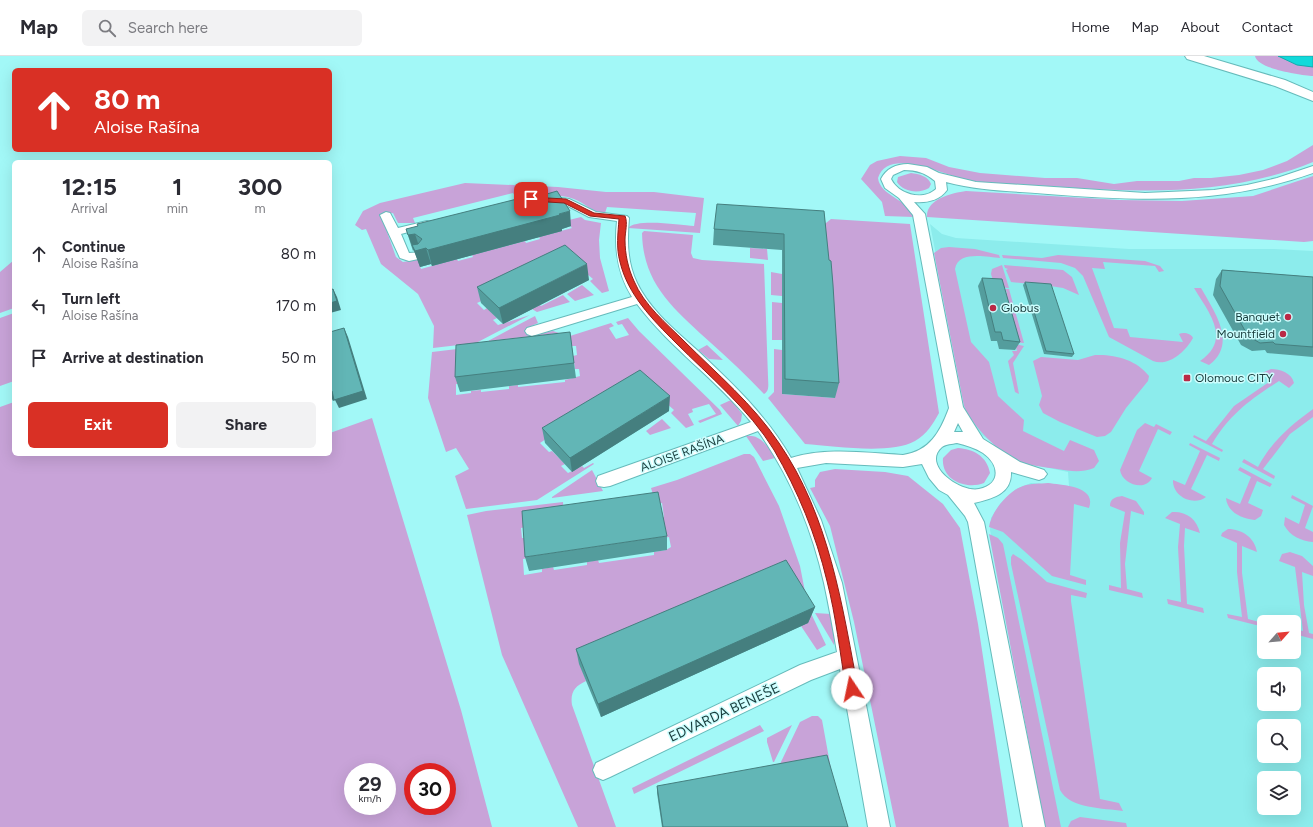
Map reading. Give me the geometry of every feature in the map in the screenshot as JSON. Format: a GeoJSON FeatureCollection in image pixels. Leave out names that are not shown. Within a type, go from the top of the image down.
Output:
{"type":"FeatureCollection","features":[{"type":"Feature","properties":{"kind":"highway"},"geometry":{"type":"LineString","coordinates":[[1191,56],[1280,83],[1313,98]]}},
{"type":"Feature","properties":{"kind":"highway"},"geometry":{"type":"LineString","coordinates":[[1220,56],[1313,83]]}},
{"type":"Feature","properties":{"kind":"highway"},"geometry":{"type":"LineString","coordinates":[[1246,64],[1300,77]]}},
{"type":"Feature","properties":{"kind":"street"},"geometry":{"type":"LineString","coordinates":[[954,492],[969,496],[994,490],[1017,478],[1039,474],[1015,467],[996,456],[977,442],[956,408],[919,214],[902,195],[892,189],[886,182],[887,176],[893,170],[903,167],[915,167],[937,176],[967,185],[1078,193],[1178,195],[1250,188],[1282,180],[1313,169]]}},
{"type":"Feature","properties":{"kind":"street"},"geometry":{"type":"LineString","coordinates":[[919,214],[935,195],[942,183],[937,176]]}},
{"type":"Feature","properties":{"kind":"street"},"geometry":{"type":"LineString","coordinates":[[902,195],[915,198],[935,195],[967,185]]}},
{"type":"Feature","properties":{"kind":"street"},"geometry":{"type":"LineString","coordinates":[[531,199],[566,201],[593,215],[623,218],[621,240],[623,260],[630,282],[640,299],[658,320],[761,424],[788,465],[802,492],[822,544],[833,583],[879,827]]}},
{"type":"Feature","properties":{"kind":"street"},"geometry":{"type":"LineString","coordinates":[[386,215],[404,255],[409,257],[419,255]]}},
{"type":"Feature","properties":{"kind":"street"},"geometry":{"type":"LineString","coordinates":[[394,232],[436,222]]}},
{"type":"Feature","properties":{"kind":"street"},"geometry":{"type":"LineString","coordinates":[[532,331],[640,299]]}},
{"type":"Feature","properties":{"kind":"street"},"geometry":{"type":"LineString","coordinates":[[904,462],[918,459],[929,453],[933,446],[940,441],[949,427],[956,408]]}},
{"type":"Feature","properties":{"kind":"street","name":"ALOISE RAŠÍNA"},"geometry":{"type":"LineString","coordinates":[[604,481],[761,424]]}},
{"type":"Feature","properties":{"kind":"street"},"geometry":{"type":"LineString","coordinates":[[940,441],[957,437],[977,442]]}},
{"type":"Feature","properties":{"kind":"street"},"geometry":{"type":"LineString","coordinates":[[929,453],[930,468],[934,476]]}},
{"type":"Feature","properties":{"kind":"street"},"geometry":{"type":"LineString","coordinates":[[976,522],[983,502],[1003,479],[1003,472],[996,456]]}},
{"type":"Feature","properties":{"kind":"street"},"geometry":{"type":"LineString","coordinates":[[788,465],[807,459],[826,457],[904,462],[916,466],[934,476],[954,492],[972,512],[976,522],[1034,827]]}},
{"type":"Feature","properties":{"kind":"street","name":"EDVARDA BENEŠE"},"geometry":{"type":"LineString","coordinates":[[603,770],[807,672],[846,658]]}},
{"type":"Feature","properties":{"kind":"shaded area"},"geometry":{"type":"Polygon","coordinates":[[[1255,56],[1313,56],[1313,76],[1290,73],[1271,68],[1258,61],[1255,56]]]}},
{"type":"Feature","properties":{"kind":"shaded area"},"geometry":{"type":"Polygon","coordinates":[[[1278,56],[1313,56],[1313,67],[1297,65],[1278,56]]]}},
{"type":"Feature","properties":{"kind":"shaded area"},"geometry":{"type":"Polygon","coordinates":[[[1313,145],[1313,162],[1282,173],[1252,181],[1190,189],[1127,190],[995,183],[962,179],[936,170],[907,163],[894,164],[884,168],[878,178],[880,184],[889,194],[906,206],[914,217],[885,216],[882,202],[861,179],[870,165],[877,161],[900,156],[926,158],[949,167],[980,173],[1045,178],[1077,178],[1114,184],[1137,181],[1179,181],[1194,178],[1239,175],[1263,170],[1287,161],[1313,145]]]}},
{"type":"Feature","properties":{"kind":"shaded area"},"geometry":{"type":"Polygon","coordinates":[[[911,173],[928,179],[931,184],[929,188],[921,191],[912,191],[903,188],[897,182],[898,177],[911,173]]]}},
{"type":"Feature","properties":{"kind":"shaded area"},"geometry":{"type":"Polygon","coordinates":[[[1313,176],[1313,241],[1304,242],[927,217],[928,211],[935,201],[947,195],[966,191],[1120,200],[1182,201],[1253,196],[1313,176]]]}},
{"type":"Feature","properties":{"kind":"shaded area"},"geometry":{"type":"Polygon","coordinates":[[[465,183],[558,187],[606,192],[654,192],[704,198],[700,233],[628,228],[640,223],[694,226],[696,213],[607,207],[605,213],[596,211],[574,199],[567,197],[545,195],[516,198],[513,193],[413,218],[415,223],[398,223],[393,213],[381,215],[396,257],[403,262],[420,259],[421,269],[457,259],[458,261],[473,257],[472,255],[525,241],[526,243],[540,239],[539,237],[572,228],[565,221],[581,217],[585,220],[601,223],[599,240],[600,258],[609,291],[602,293],[590,281],[593,279],[586,273],[488,298],[477,303],[484,310],[487,308],[497,318],[493,320],[498,325],[530,315],[476,343],[433,348],[434,326],[418,294],[381,264],[366,229],[362,230],[355,225],[363,211],[380,203],[465,183]]]}},
{"type":"Feature","properties":{"kind":"shaded area"},"geometry":{"type":"Polygon","coordinates":[[[831,219],[910,224],[939,413],[932,425],[923,435],[915,441],[904,445],[877,449],[805,444],[768,398],[774,392],[774,349],[782,350],[782,394],[835,398],[821,227],[831,219]]]}},
{"type":"Feature","properties":{"kind":"shaded area"},"geometry":{"type":"Polygon","coordinates":[[[930,224],[942,234],[956,238],[1129,249],[1274,249],[1313,251],[1313,827],[1046,827],[990,530],[991,518],[1000,504],[1016,489],[1031,483],[1069,486],[1068,472],[1020,462],[982,435],[971,422],[965,408],[930,224]]]}},
{"type":"Feature","properties":{"kind":"shaded area"},"geometry":{"type":"Polygon","coordinates":[[[644,231],[693,235],[691,253],[693,258],[702,260],[764,264],[768,384],[766,393],[764,394],[685,319],[663,295],[648,267],[642,233],[644,231]]]}},
{"type":"Feature","properties":{"kind":"shaded area"},"geometry":{"type":"Polygon","coordinates":[[[949,247],[975,249],[999,255],[1000,258],[981,256],[967,257],[961,259],[957,263],[955,269],[971,342],[989,362],[998,396],[1024,420],[1023,431],[1064,451],[1070,440],[1094,450],[1099,461],[1094,468],[1085,471],[1071,471],[1020,462],[1004,453],[980,431],[973,422],[964,406],[934,253],[941,248],[949,247]]]}},
{"type":"Feature","properties":{"kind":"shaded area"},"geometry":{"type":"Polygon","coordinates":[[[750,248],[767,249],[768,260],[750,258],[750,248]]]}},
{"type":"Feature","properties":{"kind":"shaded area"},"geometry":{"type":"Polygon","coordinates":[[[1002,255],[1042,258],[1058,255],[1145,261],[1160,266],[1164,271],[1159,272],[1155,266],[1103,262],[1105,269],[1092,268],[1114,328],[1127,329],[1130,337],[1183,342],[1179,334],[1185,333],[1191,335],[1193,338],[1181,353],[1171,360],[1165,362],[1153,361],[1109,337],[1083,276],[1075,268],[1061,263],[1003,258],[1002,255]]]}},
{"type":"Feature","properties":{"kind":"shaded area"},"geometry":{"type":"Polygon","coordinates":[[[12,262],[12,309],[0,313],[0,272],[12,262]]]}},
{"type":"Feature","properties":{"kind":"shaded area"},"geometry":{"type":"Polygon","coordinates":[[[1002,265],[1009,288],[995,287],[991,274],[992,269],[1002,265]]]}},
{"type":"Feature","properties":{"kind":"shaded area"},"geometry":{"type":"Polygon","coordinates":[[[1004,265],[1063,270],[1072,277],[1079,295],[1063,288],[1044,285],[1043,283],[1040,283],[1041,285],[1011,282],[1006,270],[1008,269],[1005,268],[1004,265]]]}},
{"type":"Feature","properties":{"kind":"shaded area"},"geometry":{"type":"Polygon","coordinates":[[[771,272],[782,274],[782,296],[771,295],[771,272]]]}},
{"type":"Feature","properties":{"kind":"shaded area"},"geometry":{"type":"Polygon","coordinates":[[[582,285],[594,295],[575,301],[567,294],[582,285]]]}},
{"type":"Feature","properties":{"kind":"shaded area"},"geometry":{"type":"Polygon","coordinates":[[[1194,288],[1201,288],[1217,317],[1223,337],[1222,347],[1218,357],[1209,365],[1200,361],[1210,353],[1215,344],[1215,326],[1211,316],[1194,288]]]}},
{"type":"Feature","properties":{"kind":"shaded area"},"geometry":{"type":"Polygon","coordinates":[[[1005,289],[1009,289],[1024,343],[1014,342],[1001,293],[1007,293],[1005,289]]]}},
{"type":"Feature","properties":{"kind":"shaded area"},"geometry":{"type":"Polygon","coordinates":[[[563,295],[570,302],[537,312],[532,309],[540,305],[541,306],[563,295]]]}},
{"type":"Feature","properties":{"kind":"shaded area"},"geometry":{"type":"Polygon","coordinates":[[[772,302],[782,303],[782,340],[772,340],[772,302]]]}},
{"type":"Feature","properties":{"kind":"shaded area"},"geometry":{"type":"Polygon","coordinates":[[[12,314],[12,382],[0,386],[0,318],[12,314]]]}},
{"type":"Feature","properties":{"kind":"shaded area"},"geometry":{"type":"Polygon","coordinates":[[[535,316],[538,323],[529,327],[534,335],[553,331],[559,333],[488,341],[535,316]]]}},
{"type":"Feature","properties":{"kind":"shaded area"},"geometry":{"type":"Polygon","coordinates":[[[628,318],[639,331],[720,410],[722,414],[700,423],[698,421],[716,414],[709,404],[692,409],[693,412],[688,414],[694,425],[686,428],[671,413],[674,410],[665,402],[552,435],[540,443],[549,452],[552,451],[565,464],[561,466],[568,473],[582,466],[584,468],[593,463],[594,464],[537,500],[466,509],[455,476],[469,469],[456,448],[446,452],[428,398],[432,352],[491,345],[461,369],[461,384],[456,384],[456,395],[471,393],[471,391],[481,390],[481,392],[509,389],[509,386],[518,385],[518,387],[565,382],[565,380],[580,376],[579,369],[575,369],[573,356],[577,355],[576,346],[572,346],[570,336],[611,323],[614,326],[609,328],[616,339],[629,335],[622,324],[618,325],[616,322],[628,318]]]}},
{"type":"Feature","properties":{"kind":"shaded area"},"geometry":{"type":"Polygon","coordinates":[[[1015,344],[1024,346],[1013,363],[1019,394],[1015,392],[1008,361],[1014,355],[1012,351],[1017,351],[1015,344]]]}},
{"type":"Feature","properties":{"kind":"shaded area"},"geometry":{"type":"Polygon","coordinates":[[[707,345],[723,360],[709,359],[698,350],[707,345]]]}},
{"type":"Feature","properties":{"kind":"shaded area"},"geometry":{"type":"Polygon","coordinates":[[[1095,355],[1125,359],[1144,370],[1149,376],[1148,381],[1126,408],[1111,432],[1105,436],[1097,437],[1060,422],[1043,413],[1039,405],[1042,396],[1033,361],[1041,357],[1078,360],[1095,355]]]}},
{"type":"Feature","properties":{"kind":"shaded area"},"geometry":{"type":"Polygon","coordinates":[[[1271,369],[1285,372],[1291,377],[1294,383],[1289,388],[1279,381],[1241,408],[1226,424],[1212,444],[1223,450],[1222,452],[1193,437],[1194,435],[1206,441],[1234,406],[1272,380],[1262,373],[1271,369]]]}},
{"type":"Feature","properties":{"kind":"shaded area"},"geometry":{"type":"Polygon","coordinates":[[[731,400],[742,414],[741,421],[738,426],[720,405],[731,400]]]}},
{"type":"Feature","properties":{"kind":"shaded area"},"geometry":{"type":"Polygon","coordinates":[[[12,403],[12,456],[332,456],[332,432],[372,418],[461,710],[492,827],[0,827],[0,407],[12,403]]]}},
{"type":"Feature","properties":{"kind":"shaded area"},"geometry":{"type":"Polygon","coordinates":[[[1313,409],[1313,417],[1290,434],[1263,469],[1275,476],[1274,479],[1242,462],[1244,459],[1258,467],[1275,442],[1313,409]]]}},
{"type":"Feature","properties":{"kind":"shaded area"},"geometry":{"type":"Polygon","coordinates":[[[662,419],[671,428],[650,435],[646,431],[662,419]]]}},
{"type":"Feature","properties":{"kind":"shaded area"},"geometry":{"type":"Polygon","coordinates":[[[1145,423],[1154,427],[1156,424],[1172,432],[1170,435],[1158,429],[1139,471],[1152,478],[1144,485],[1139,485],[1125,479],[1120,470],[1137,430],[1145,423]]]}},
{"type":"Feature","properties":{"kind":"shaded area"},"geometry":{"type":"Polygon","coordinates":[[[746,436],[756,437],[764,442],[775,458],[763,461],[746,436]]]}},
{"type":"Feature","properties":{"kind":"shaded area"},"geometry":{"type":"Polygon","coordinates":[[[1190,443],[1220,458],[1219,461],[1207,455],[1191,489],[1206,497],[1195,501],[1184,498],[1180,495],[1176,491],[1173,480],[1185,485],[1200,451],[1189,445],[1190,443]]]}},
{"type":"Feature","properties":{"kind":"shaded area"},"geometry":{"type":"Polygon","coordinates":[[[958,448],[969,450],[978,454],[986,462],[990,473],[984,483],[977,485],[963,484],[950,477],[946,472],[943,466],[943,458],[951,450],[958,448]]]}},
{"type":"Feature","properties":{"kind":"shaded area"},"geometry":{"type":"Polygon","coordinates":[[[744,454],[750,454],[754,457],[779,506],[800,566],[808,607],[826,645],[817,650],[801,626],[580,664],[586,681],[574,690],[572,705],[616,827],[578,827],[502,655],[467,515],[486,511],[563,502],[564,520],[521,528],[522,538],[527,538],[528,558],[523,559],[524,575],[542,572],[542,569],[553,567],[554,570],[587,565],[587,562],[598,560],[599,563],[654,555],[654,552],[666,550],[671,547],[669,537],[664,538],[660,518],[664,517],[662,503],[656,504],[651,488],[677,480],[744,454]]]}},
{"type":"Feature","properties":{"kind":"shaded area"},"geometry":{"type":"Polygon","coordinates":[[[1240,467],[1272,484],[1270,487],[1257,481],[1248,503],[1263,510],[1261,516],[1255,520],[1236,514],[1227,503],[1226,498],[1240,504],[1251,477],[1238,470],[1240,467]]]}},
{"type":"Feature","properties":{"kind":"shaded area"},"geometry":{"type":"Polygon","coordinates":[[[835,469],[885,472],[908,476],[943,504],[960,528],[978,624],[1009,827],[896,827],[854,622],[830,526],[810,488],[815,487],[815,480],[820,472],[835,469]]]}},
{"type":"Feature","properties":{"kind":"shaded area"},"geometry":{"type":"Polygon","coordinates":[[[592,470],[603,491],[552,498],[552,497],[592,470]]]}},
{"type":"Feature","properties":{"kind":"shaded area"},"geometry":{"type":"Polygon","coordinates":[[[1048,483],[1077,488],[1088,495],[1090,501],[1089,508],[1074,504],[1070,575],[1086,580],[1086,585],[1052,576],[1003,532],[989,527],[993,515],[1001,503],[1012,492],[1026,485],[1048,483]]]}},
{"type":"Feature","properties":{"kind":"shaded area"},"geometry":{"type":"Polygon","coordinates":[[[1292,495],[1313,506],[1305,528],[1313,532],[1313,542],[1296,537],[1286,529],[1284,525],[1285,517],[1299,524],[1305,505],[1291,498],[1292,495]]]}},
{"type":"Feature","properties":{"kind":"shaded area"},"geometry":{"type":"Polygon","coordinates":[[[1122,496],[1136,501],[1144,512],[1144,515],[1131,511],[1125,564],[1127,589],[1142,593],[1143,598],[1109,590],[1109,585],[1121,588],[1120,543],[1125,512],[1110,506],[1110,503],[1116,497],[1122,496]]]}},
{"type":"Feature","properties":{"kind":"shaded area"},"geometry":{"type":"Polygon","coordinates":[[[1172,512],[1182,513],[1190,517],[1199,528],[1200,533],[1185,528],[1184,546],[1187,604],[1203,608],[1204,613],[1168,604],[1167,599],[1181,602],[1178,547],[1180,524],[1165,518],[1172,512]]]}},
{"type":"Feature","properties":{"kind":"shaded area"},"geometry":{"type":"Polygon","coordinates":[[[1228,529],[1233,529],[1243,533],[1254,542],[1256,547],[1257,552],[1242,546],[1242,573],[1248,619],[1257,621],[1257,625],[1228,618],[1227,614],[1242,617],[1237,572],[1237,543],[1221,536],[1222,533],[1228,529]]]}},
{"type":"Feature","properties":{"kind":"shaded area"},"geometry":{"type":"Polygon","coordinates":[[[989,534],[998,538],[1003,544],[1061,827],[1045,827],[989,534]]]}},
{"type":"Feature","properties":{"kind":"shaded area"},"geometry":{"type":"Polygon","coordinates":[[[1290,552],[1302,556],[1313,566],[1313,576],[1302,572],[1304,605],[1309,633],[1313,634],[1313,639],[1301,636],[1301,631],[1303,631],[1295,567],[1279,561],[1282,554],[1290,552]]]}},
{"type":"Feature","properties":{"kind":"shaded area"},"geometry":{"type":"Polygon","coordinates":[[[1013,554],[1021,559],[1047,582],[1087,593],[1086,598],[1071,595],[1071,601],[1100,799],[1119,803],[1123,811],[1079,804],[1071,801],[1060,790],[1011,564],[1011,557],[1013,554]]]}},
{"type":"Feature","properties":{"kind":"shaded area"},"geometry":{"type":"Polygon","coordinates":[[[815,613],[831,614],[835,637],[834,645],[815,613]]]}},
{"type":"Feature","properties":{"kind":"shaded area"},"geometry":{"type":"Polygon","coordinates":[[[812,716],[818,716],[822,720],[839,813],[780,764],[800,722],[812,716]]]}},
{"type":"Feature","properties":{"kind":"shaded area"},"geometry":{"type":"Polygon","coordinates":[[[760,725],[764,731],[634,794],[632,788],[760,725]]]}},
{"type":"Feature","properties":{"kind":"shaded area"},"geometry":{"type":"Polygon","coordinates":[[[792,725],[774,762],[773,762],[767,738],[792,725]]]}},
{"type":"Feature","properties":{"kind":"shaded area"},"geometry":{"type":"Polygon","coordinates":[[[1080,817],[1126,823],[1127,827],[1068,827],[1071,821],[1080,817]]]}},
{"type":"Feature","properties":{"kind":"building"},"geometry":{"type":"Polygon","coordinates":[[[557,191],[570,211],[559,214],[560,215],[428,250],[426,248],[415,251],[412,245],[418,244],[422,239],[415,234],[408,235],[406,229],[418,226],[417,224],[545,192],[547,194],[557,191]]]}},
{"type":"Feature","properties":{"kind":"building"},"geometry":{"type":"Polygon","coordinates":[[[717,204],[824,211],[829,260],[831,261],[839,383],[785,379],[784,234],[714,229],[717,204]]]}},
{"type":"Feature","properties":{"kind":"building"},"geometry":{"type":"Polygon","coordinates":[[[565,245],[587,264],[499,308],[477,287],[565,245]]]}},
{"type":"Feature","properties":{"kind":"building"},"geometry":{"type":"Polygon","coordinates":[[[1222,270],[1313,277],[1313,347],[1275,344],[1273,342],[1260,343],[1248,336],[1220,286],[1222,270]]]}},
{"type":"Feature","properties":{"kind":"building"},"geometry":{"type":"Polygon","coordinates":[[[982,278],[1002,279],[1020,342],[1003,340],[1001,332],[995,332],[982,278]]]}},
{"type":"Feature","properties":{"kind":"building","name":"Globus"},"geometry":{"type":"Polygon","coordinates":[[[1025,282],[1051,284],[1074,354],[1046,351],[1025,282]]]}},
{"type":"Feature","properties":{"kind":"building"},"geometry":{"type":"Polygon","coordinates":[[[332,289],[337,301],[332,302],[332,289]]]}},
{"type":"Feature","properties":{"kind":"building"},"geometry":{"type":"Polygon","coordinates":[[[344,328],[363,391],[334,400],[332,391],[332,331],[344,328]]]}},
{"type":"Feature","properties":{"kind":"building"},"geometry":{"type":"Polygon","coordinates":[[[570,332],[574,363],[455,377],[456,345],[570,332]]]}},
{"type":"Feature","properties":{"kind":"building"},"geometry":{"type":"Polygon","coordinates":[[[640,370],[670,396],[570,458],[542,428],[640,370]]]}},
{"type":"Feature","properties":{"kind":"building"},"geometry":{"type":"Polygon","coordinates":[[[658,492],[667,536],[525,557],[522,511],[658,492]]]}},
{"type":"Feature","properties":{"kind":"building"},"geometry":{"type":"Polygon","coordinates":[[[786,560],[815,607],[598,704],[576,649],[786,560]]]}},
{"type":"Feature","properties":{"kind":"building"},"geometry":{"type":"Polygon","coordinates":[[[827,755],[848,827],[663,827],[657,786],[827,755]]]}},
{"type":"Feature","properties":{"kind":"place","name":"Globus"},"geometry":{"type":"Point","coordinates":[993,308]}},
{"type":"Feature","properties":{"kind":"place","name":"Banquet"},"geometry":{"type":"Point","coordinates":[1288,317]}},
{"type":"Feature","properties":{"kind":"place","name":"Mountfield"},"geometry":{"type":"Point","coordinates":[1283,334]}},
{"type":"Feature","properties":{"kind":"place","name":"Olomouc CITY"},"geometry":{"type":"Point","coordinates":[1187,378]}},
{"type":"Feature","properties":{"kind":"route"},"geometry":{"type":"LineString","coordinates":[[531,199],[562,200],[572,203],[593,215],[623,218],[621,240],[623,260],[630,282],[640,299],[648,310],[750,412],[761,424],[776,446],[800,488],[822,544],[833,583],[852,689]]}}]}
